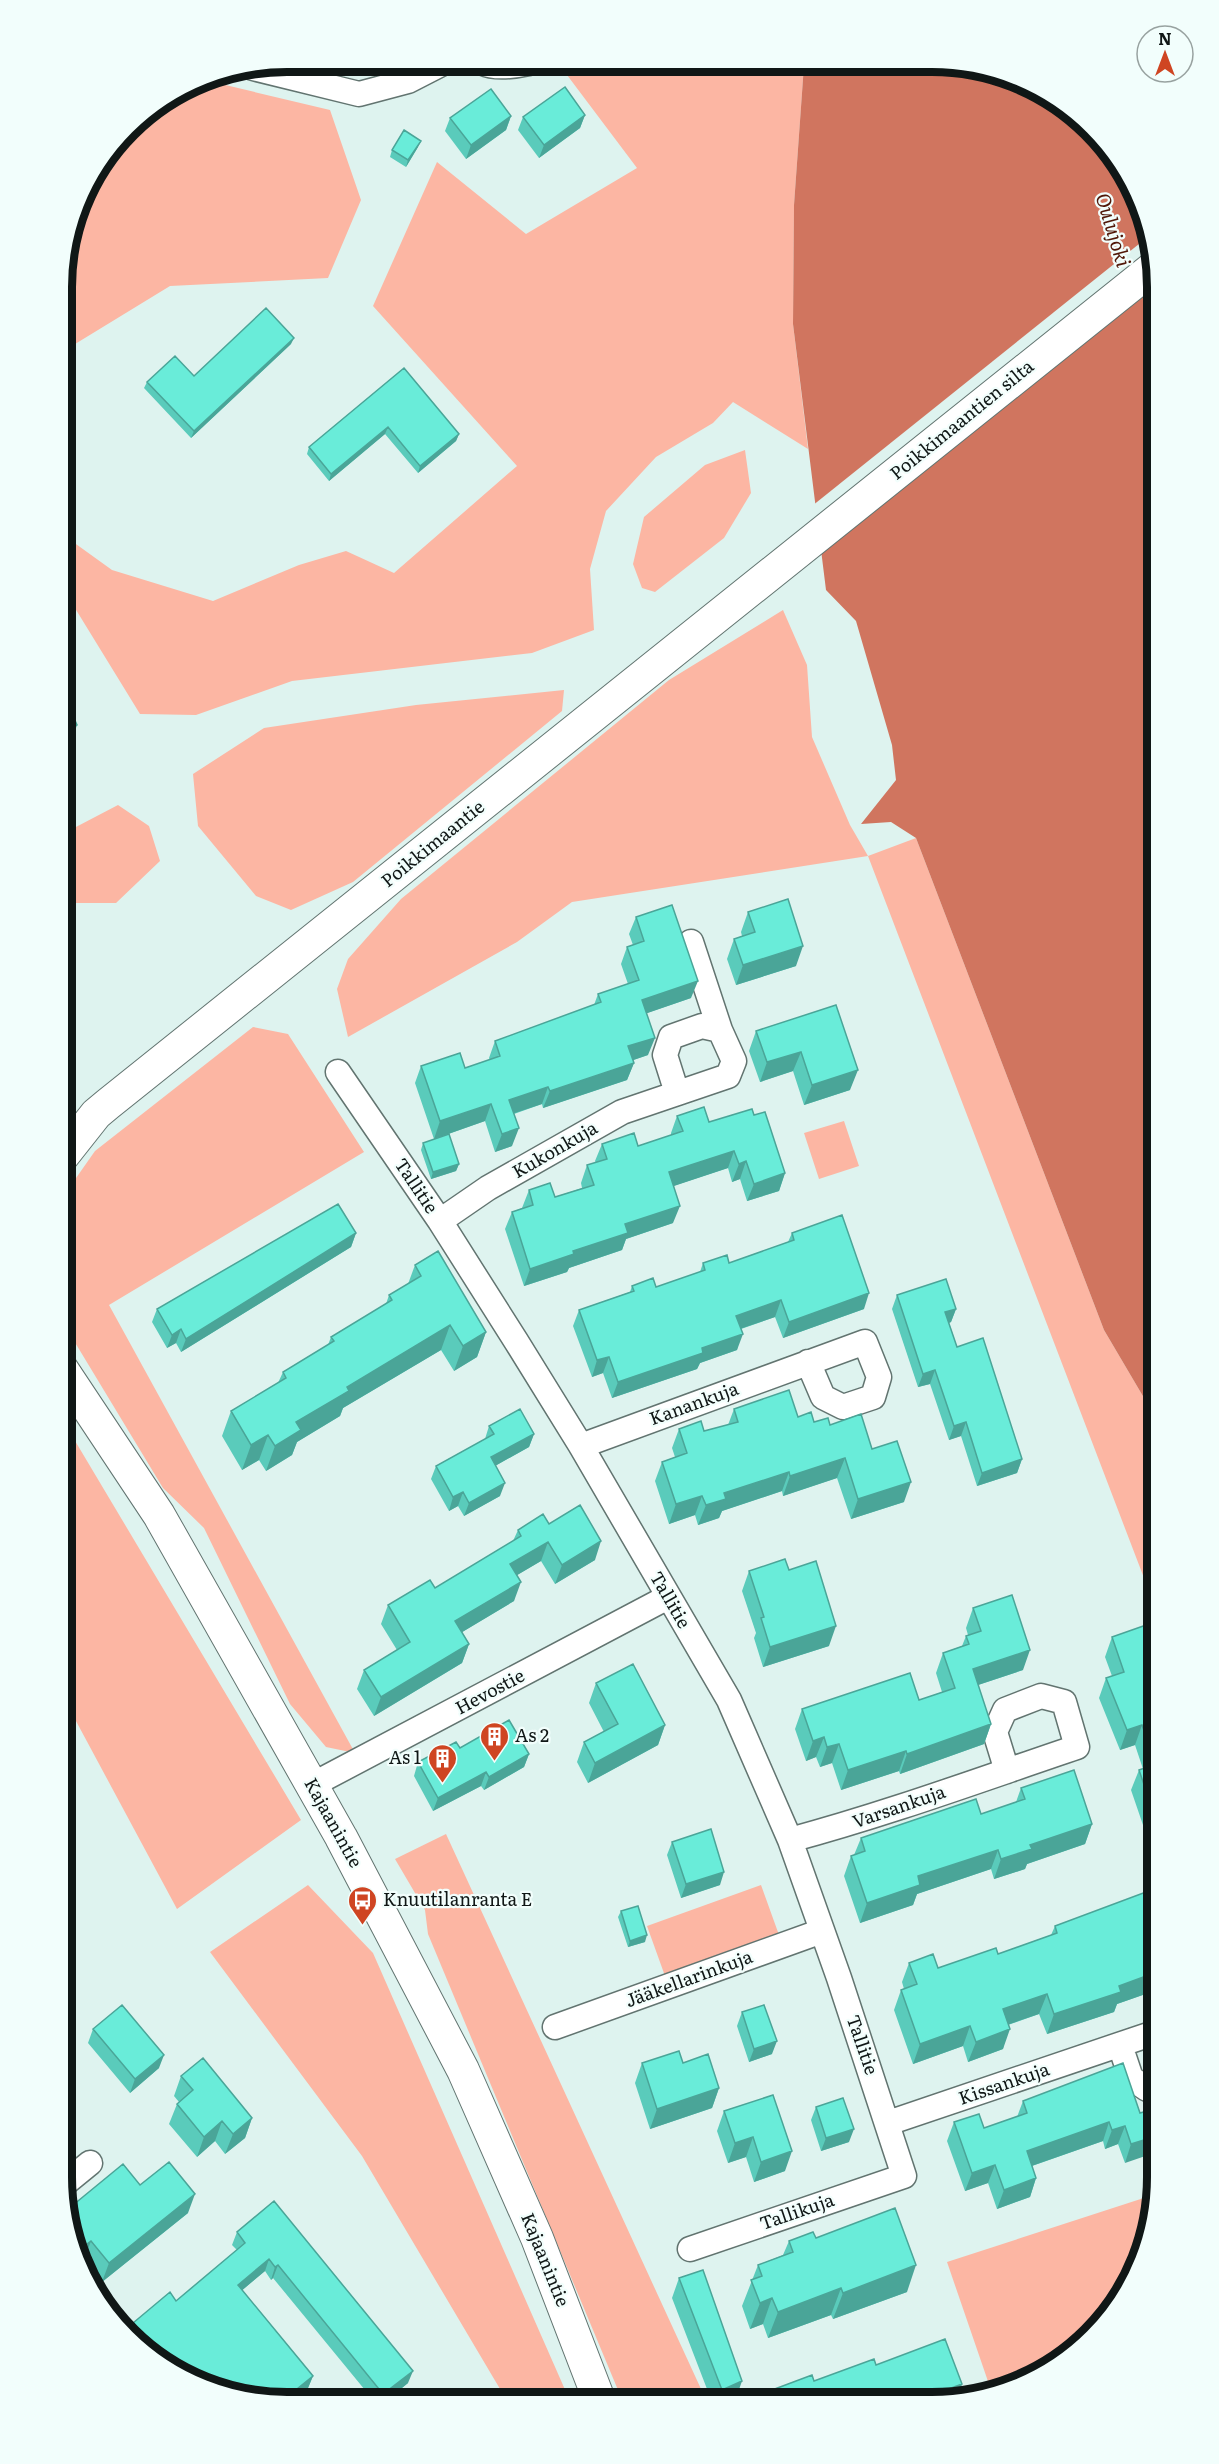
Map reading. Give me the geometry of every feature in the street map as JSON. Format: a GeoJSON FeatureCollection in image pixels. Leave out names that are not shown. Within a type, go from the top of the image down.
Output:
{"type":"FeatureCollection","features":[{"type":"Feature","properties":{"kind":"main road","name":"Poikkimaantien silta"},"geometry":{"type":"LineString","coordinates":[[770,573],[1147,273]]}},
{"type":"Feature","properties":{"kind":"main road","name":"Poikkimaantie"},"geometry":{"type":"LineString","coordinates":[[72,1144],[96,1114],[770,573]]}},
{"type":"Feature","properties":{"kind":"main road","name":"Poikkimaantie"},"geometry":{"type":"LineString","coordinates":[[72,1125],[96,1114]]}},
{"type":"Feature","properties":{"kind":"main road","name":"Kajaanintie"},"geometry":{"type":"LineString","coordinates":[[72,1384],[159,1515],[312,1785],[463,2070],[537,2238],[596,2392]]}},
{"type":"Feature","properties":{"kind":"street"},"geometry":{"type":"LineString","coordinates":[[271,72],[359,94],[408,81],[426,72]]}},
{"type":"Feature","properties":{"kind":"street","name":"Kukonkuja"},"geometry":{"type":"LineString","coordinates":[[440,1221],[488,1188],[621,1112],[728,1076],[734,1061],[720,1030],[691,942]]}},
{"type":"Feature","properties":{"kind":"street"},"geometry":{"type":"LineString","coordinates":[[677,1093],[666,1055],[671,1037],[702,1026],[720,1030]]}},
{"type":"Feature","properties":{"kind":"street","name":"Tallitie"},"geometry":{"type":"LineString","coordinates":[[338,1072],[440,1221],[581,1446],[729,1700],[790,1840],[888,2123],[904,2176]]}},
{"type":"Feature","properties":{"kind":"street","name":"Kanankuja"},"geometry":{"type":"LineString","coordinates":[[581,1446],[808,1362]]}},
{"type":"Feature","properties":{"kind":"street","name":"Hevostie"},"geometry":{"type":"LineString","coordinates":[[312,1785],[668,1597]]}},
{"type":"Feature","properties":{"kind":"street","name":"Varsankuja"},"geometry":{"type":"LineString","coordinates":[[790,1840],[850,1824],[1007,1771]]}},
{"type":"Feature","properties":{"kind":"street","name":"Jääkellarinkuja"},"geometry":{"type":"LineString","coordinates":[[555,2027],[822,1931]]}},
{"type":"Feature","properties":{"kind":"street","name":"Kissankuja"},"geometry":{"type":"LineString","coordinates":[[888,2123],[1147,2036]]}},
{"type":"Feature","properties":{"kind":"street"},"geometry":{"type":"LineString","coordinates":[[1120,2045],[1131,2078],[1147,2089]]}},
{"type":"Feature","properties":{"kind":"street"},"geometry":{"type":"LineString","coordinates":[[72,2178],[90,2163]]}},
{"type":"Feature","properties":{"kind":"street","name":"Tallikuja"},"geometry":{"type":"LineString","coordinates":[[690,2249],[904,2176]]}},
{"type":"Feature","properties":{"kind":"shaded area"},"geometry":{"type":"Polygon","coordinates":[[[344,72],[366,72],[357,75],[344,72]]]}},
{"type":"Feature","properties":{"kind":"shaded area"},"geometry":{"type":"Polygon","coordinates":[[[565,72],[804,72],[794,205],[793,324],[808,449],[733,402],[713,423],[656,457],[606,511],[590,569],[594,630],[532,653],[292,681],[196,715],[140,714],[72,603],[72,541],[112,570],[213,601],[299,565],[346,551],[394,573],[517,466],[373,306],[437,162],[526,234],[637,168],[565,72]]]}},
{"type":"Feature","properties":{"kind":"shaded area"},"geometry":{"type":"Polygon","coordinates":[[[218,83],[330,110],[361,200],[328,278],[170,286],[72,346],[72,273],[79,231],[94,192],[125,145],[156,116],[192,94],[218,83]]]}},
{"type":"Feature","properties":{"kind":"shaded area"},"geometry":{"type":"Polygon","coordinates":[[[745,450],[751,493],[724,538],[655,592],[642,588],[633,564],[644,517],[705,465],[745,450]]]}},
{"type":"Feature","properties":{"kind":"shaded area"},"geometry":{"type":"Polygon","coordinates":[[[783,610],[807,665],[812,737],[850,825],[868,856],[572,902],[517,942],[348,1037],[337,989],[348,959],[401,899],[669,680],[783,610]]]}},
{"type":"Feature","properties":{"kind":"shaded area"},"geometry":{"type":"Polygon","coordinates":[[[564,690],[562,711],[353,882],[291,910],[256,896],[198,826],[193,774],[264,728],[416,705],[564,690]]]}},
{"type":"Feature","properties":{"kind":"shaded area"},"geometry":{"type":"Polygon","coordinates":[[[118,805],[149,826],[160,861],[116,903],[72,903],[72,830],[118,805]]]}},
{"type":"Feature","properties":{"kind":"shaded area"},"geometry":{"type":"Polygon","coordinates":[[[916,838],[1104,1330],[1147,1403],[1147,1586],[868,856],[916,838]]]}},
{"type":"Feature","properties":{"kind":"shaded area"},"geometry":{"type":"Polygon","coordinates":[[[253,1027],[288,1034],[364,1152],[109,1305],[355,1753],[326,1747],[290,1704],[204,1528],[163,1488],[72,1338],[72,1184],[95,1151],[253,1027]]]}},
{"type":"Feature","properties":{"kind":"shaded area"},"geometry":{"type":"Polygon","coordinates":[[[844,1121],[859,1166],[819,1179],[804,1133],[844,1121]]]}},
{"type":"Feature","properties":{"kind":"shaded area"},"geometry":{"type":"Polygon","coordinates":[[[72,1436],[301,1820],[177,1909],[72,1714],[72,1436]]]}},
{"type":"Feature","properties":{"kind":"shaded area"},"geometry":{"type":"Polygon","coordinates":[[[446,1834],[702,2392],[619,2392],[428,1934],[425,1910],[395,1859],[446,1834]]]}},
{"type":"Feature","properties":{"kind":"shaded area"},"geometry":{"type":"Polygon","coordinates":[[[308,1885],[373,1953],[566,2392],[502,2392],[362,2156],[210,1952],[308,1885]]]}},
{"type":"Feature","properties":{"kind":"shaded area"},"geometry":{"type":"Polygon","coordinates":[[[761,1885],[779,1935],[665,1976],[647,1926],[761,1885]]]}},
{"type":"Feature","properties":{"kind":"shaded area"},"geometry":{"type":"Polygon","coordinates":[[[1146,2197],[1140,2233],[1131,2259],[1103,2308],[1063,2348],[1027,2370],[1001,2381],[989,2385],[947,2262],[1146,2197]]]}},
{"type":"Feature","properties":{"kind":"water","name":"Oulujoki"},"geometry":{"type":"Polygon","coordinates":[[[804,72],[946,72],[988,79],[1014,88],[1040,101],[1074,125],[1094,145],[1111,168],[1131,205],[1140,231],[1147,273],[1147,1403],[1104,1330],[916,838],[891,822],[861,824],[896,780],[892,745],[856,621],[826,590],[793,324],[794,205],[804,72]]]}},
{"type":"Feature","properties":{"kind":"pier"},"geometry":{"type":"Polygon","coordinates":[[[1142,241],[1147,273],[816,537],[812,506],[1142,241]]]}},
{"type":"Feature","properties":{"kind":"building"},"geometry":{"type":"Polygon","coordinates":[[[565,87],[585,115],[544,145],[523,117],[565,87]]]}},
{"type":"Feature","properties":{"kind":"building"},"geometry":{"type":"Polygon","coordinates":[[[491,89],[511,116],[471,145],[450,118],[491,89]]]}},
{"type":"Feature","properties":{"kind":"building"},"geometry":{"type":"Polygon","coordinates":[[[404,130],[421,141],[408,160],[392,150],[404,130]]]}},
{"type":"Feature","properties":{"kind":"building"},"geometry":{"type":"Polygon","coordinates":[[[266,308],[294,338],[194,431],[147,382],[175,356],[194,376],[266,308]]]}},
{"type":"Feature","properties":{"kind":"building"},"geometry":{"type":"Polygon","coordinates":[[[404,368],[459,434],[420,466],[388,427],[331,474],[309,447],[404,368]]]}},
{"type":"Feature","properties":{"kind":"building"},"geometry":{"type":"Polygon","coordinates":[[[72,714],[77,725],[72,727],[72,714]]]}},
{"type":"Feature","properties":{"kind":"building"},"geometry":{"type":"Polygon","coordinates":[[[788,899],[803,946],[743,965],[734,939],[755,932],[748,912],[788,899]]]}},
{"type":"Feature","properties":{"kind":"building"},"geometry":{"type":"Polygon","coordinates":[[[672,905],[698,981],[642,1000],[655,1038],[628,1046],[634,1063],[550,1091],[548,1087],[509,1100],[519,1128],[502,1134],[491,1104],[440,1121],[421,1066],[460,1053],[465,1068],[500,1056],[495,1041],[601,1002],[598,994],[639,980],[627,947],[644,941],[636,917],[672,905]]]}},
{"type":"Feature","properties":{"kind":"building"},"geometry":{"type":"Polygon","coordinates":[[[836,1005],[858,1070],[812,1085],[801,1052],[767,1062],[756,1031],[836,1005]]]}},
{"type":"Feature","properties":{"kind":"building"},"geometry":{"type":"Polygon","coordinates":[[[704,1107],[709,1122],[752,1109],[754,1115],[765,1112],[785,1173],[754,1184],[746,1161],[739,1164],[734,1151],[669,1172],[680,1206],[625,1224],[628,1233],[573,1251],[574,1254],[530,1269],[512,1212],[533,1205],[529,1190],[550,1183],[555,1197],[594,1185],[587,1165],[607,1159],[602,1144],[634,1133],[638,1146],[683,1131],[677,1116],[704,1107]]]}},
{"type":"Feature","properties":{"kind":"building"},"geometry":{"type":"Polygon","coordinates":[[[449,1134],[459,1164],[433,1172],[423,1143],[449,1134]]]}},
{"type":"Feature","properties":{"kind":"building"},"geometry":{"type":"Polygon","coordinates":[[[338,1204],[356,1233],[186,1339],[181,1329],[172,1335],[157,1309],[338,1204]]]}},
{"type":"Feature","properties":{"kind":"building"},"geometry":{"type":"Polygon","coordinates":[[[842,1215],[869,1293],[789,1322],[781,1300],[736,1316],[743,1334],[702,1348],[703,1353],[618,1382],[609,1357],[597,1360],[579,1310],[634,1291],[632,1286],[653,1278],[656,1287],[705,1270],[703,1263],[727,1255],[729,1263],[794,1240],[792,1233],[842,1215]]]}},
{"type":"Feature","properties":{"kind":"building"},"geometry":{"type":"Polygon","coordinates":[[[438,1251],[486,1332],[463,1346],[450,1325],[347,1387],[349,1391],[296,1422],[301,1430],[275,1446],[268,1435],[251,1445],[231,1411],[286,1378],[283,1372],[334,1341],[331,1337],[392,1300],[389,1295],[421,1276],[415,1265],[438,1251]]]}},
{"type":"Feature","properties":{"kind":"building"},"geometry":{"type":"Polygon","coordinates":[[[946,1279],[956,1309],[945,1312],[957,1347],[983,1338],[1022,1459],[982,1473],[966,1422],[954,1426],[935,1370],[923,1374],[897,1295],[946,1279]]]}},
{"type":"Feature","properties":{"kind":"building"},"geometry":{"type":"Polygon","coordinates":[[[789,1390],[798,1417],[811,1412],[814,1422],[828,1418],[830,1425],[861,1414],[872,1449],[897,1441],[911,1482],[858,1499],[845,1458],[790,1476],[789,1472],[724,1493],[726,1499],[706,1505],[702,1496],[676,1504],[662,1462],[687,1453],[679,1429],[701,1421],[704,1431],[738,1422],[734,1409],[789,1390]]]}},
{"type":"Feature","properties":{"kind":"building"},"geometry":{"type":"Polygon","coordinates":[[[520,1409],[534,1434],[491,1457],[505,1483],[469,1503],[463,1492],[453,1497],[436,1466],[494,1434],[489,1426],[520,1409]]]}},
{"type":"Feature","properties":{"kind":"building"},"geometry":{"type":"Polygon","coordinates":[[[580,1505],[601,1541],[562,1565],[548,1542],[510,1564],[521,1582],[455,1621],[469,1644],[381,1697],[364,1670],[410,1642],[388,1605],[430,1580],[435,1588],[521,1536],[518,1530],[543,1514],[549,1524],[580,1505]]]}},
{"type":"Feature","properties":{"kind":"building"},"geometry":{"type":"Polygon","coordinates":[[[785,1559],[789,1570],[816,1561],[836,1626],[770,1647],[761,1618],[764,1617],[749,1571],[785,1559]]]}},
{"type":"Feature","properties":{"kind":"building"},"geometry":{"type":"Polygon","coordinates":[[[1012,1595],[1030,1650],[973,1669],[991,1724],[907,1754],[906,1751],[848,1770],[839,1744],[827,1747],[824,1737],[813,1741],[802,1709],[910,1673],[919,1700],[955,1688],[943,1653],[969,1644],[966,1636],[981,1631],[973,1608],[1012,1595]]]}},
{"type":"Feature","properties":{"kind":"building"},"geometry":{"type":"Polygon","coordinates":[[[1147,1625],[1147,1739],[1142,1725],[1127,1730],[1106,1678],[1124,1672],[1112,1637],[1147,1625]]]}},
{"type":"Feature","properties":{"kind":"building"},"geometry":{"type":"Polygon","coordinates":[[[633,1664],[665,1725],[595,1763],[584,1742],[618,1724],[596,1683],[633,1664]]]}},
{"type":"Feature","properties":{"kind":"building"},"geometry":{"type":"Polygon","coordinates":[[[509,1720],[529,1754],[489,1777],[486,1772],[438,1798],[418,1762],[456,1742],[460,1748],[509,1720]]]}},
{"type":"Feature","properties":{"kind":"building"},"geometry":{"type":"Polygon","coordinates":[[[1147,1767],[1147,1793],[1139,1770],[1147,1767]]]}},
{"type":"Feature","properties":{"kind":"building"},"geometry":{"type":"Polygon","coordinates":[[[1074,1770],[1092,1824],[1030,1845],[1032,1849],[1001,1859],[998,1850],[918,1876],[920,1885],[867,1903],[851,1856],[865,1851],[861,1838],[976,1799],[981,1814],[1025,1799],[1021,1788],[1074,1770]]]}},
{"type":"Feature","properties":{"kind":"building"},"geometry":{"type":"Polygon","coordinates":[[[711,1829],[724,1872],[686,1884],[672,1842],[711,1829]]]}},
{"type":"Feature","properties":{"kind":"building"},"geometry":{"type":"Polygon","coordinates":[[[1147,1892],[1147,1976],[1119,1986],[1121,1992],[1054,2014],[1047,1994],[1003,2009],[1010,2029],[976,2042],[970,2026],[920,2044],[901,1990],[917,1984],[909,1963],[933,1954],[938,1968],[996,1948],[998,1954],[1057,1933],[1055,1926],[1147,1892]]]}},
{"type":"Feature","properties":{"kind":"building"},"geometry":{"type":"Polygon","coordinates":[[[638,1906],[647,1935],[630,1941],[621,1911],[638,1906]]]}},
{"type":"Feature","properties":{"kind":"building"},"geometry":{"type":"Polygon","coordinates":[[[122,2005],[164,2055],[135,2079],[93,2029],[122,2005]]]}},
{"type":"Feature","properties":{"kind":"building"},"geometry":{"type":"Polygon","coordinates":[[[764,2005],[777,2041],[754,2049],[742,2012],[764,2005]]]}},
{"type":"Feature","properties":{"kind":"building"},"geometry":{"type":"Polygon","coordinates":[[[679,2051],[683,2063],[708,2054],[719,2088],[657,2109],[642,2063],[679,2051]]]}},
{"type":"Feature","properties":{"kind":"building"},"geometry":{"type":"Polygon","coordinates":[[[203,2058],[252,2118],[233,2134],[222,2121],[204,2137],[177,2104],[193,2090],[181,2076],[203,2058]]]}},
{"type":"Feature","properties":{"kind":"building"},"geometry":{"type":"Polygon","coordinates":[[[1123,2063],[1140,2113],[1147,2111],[1147,2139],[1131,2144],[1125,2126],[1112,2130],[1109,2122],[1027,2151],[1036,2178],[1004,2190],[995,2165],[972,2173],[954,2122],[979,2114],[984,2128],[1027,2113],[1023,2101],[1123,2063]]]}},
{"type":"Feature","properties":{"kind":"building"},"geometry":{"type":"Polygon","coordinates":[[[773,2095],[792,2151],[761,2162],[753,2137],[735,2143],[724,2111],[773,2095]]]}},
{"type":"Feature","properties":{"kind":"building"},"geometry":{"type":"Polygon","coordinates":[[[843,2098],[854,2129],[826,2138],[816,2107],[843,2098]]]}},
{"type":"Feature","properties":{"kind":"building"},"geometry":{"type":"Polygon","coordinates":[[[169,2162],[195,2194],[109,2263],[91,2241],[83,2247],[74,2204],[123,2164],[140,2185],[169,2162]]]}},
{"type":"Feature","properties":{"kind":"building"},"geometry":{"type":"Polygon","coordinates":[[[274,2201],[413,2371],[386,2392],[381,2392],[278,2265],[275,2267],[269,2259],[238,2285],[313,2376],[293,2392],[245,2388],[218,2381],[192,2370],[156,2348],[133,2323],[170,2292],[176,2301],[245,2243],[237,2232],[274,2201]]]}},
{"type":"Feature","properties":{"kind":"building"},"geometry":{"type":"Polygon","coordinates":[[[895,2208],[916,2265],[843,2293],[841,2288],[778,2312],[772,2298],[760,2303],[751,2280],[762,2276],[758,2265],[793,2252],[789,2241],[813,2232],[816,2238],[895,2208]]]}},
{"type":"Feature","properties":{"kind":"building"},"geometry":{"type":"Polygon","coordinates":[[[703,2270],[742,2381],[722,2390],[679,2278],[703,2270]]]}},
{"type":"Feature","properties":{"kind":"building"},"geometry":{"type":"Polygon","coordinates":[[[945,2339],[962,2384],[941,2392],[773,2392],[772,2390],[812,2375],[814,2381],[874,2359],[876,2365],[945,2339]]]}},
{"type":"Feature","properties":{"kind":"place","name":"As 2"},"geometry":{"type":"Point","coordinates":[494,1762]}},
{"type":"Feature","properties":{"kind":"place","name":"As 1"},"geometry":{"type":"Point","coordinates":[442,1784]}},
{"type":"Feature","properties":{"kind":"place","name":"Knuutilanranta E"},"geometry":{"type":"Point","coordinates":[362,1926]}}]}
